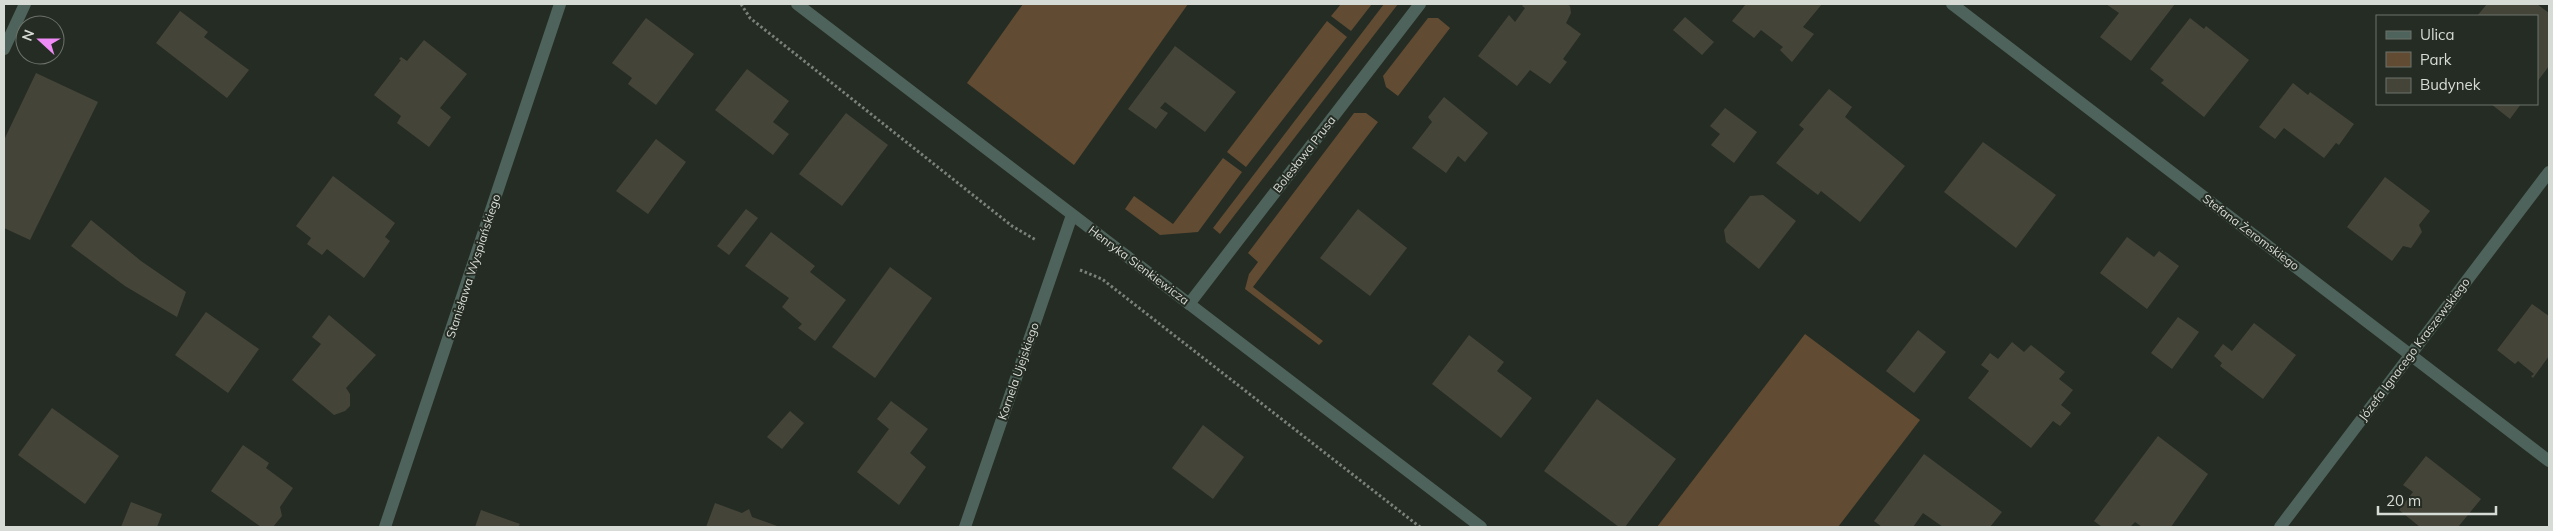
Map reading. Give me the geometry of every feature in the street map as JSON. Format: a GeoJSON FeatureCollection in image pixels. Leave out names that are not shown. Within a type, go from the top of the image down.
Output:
{"type":"FeatureCollection","features":[{"type":"Feature","properties":{"kind":"street"},"geometry":{"type":"LineString","coordinates":[[4,49],[8,31],[25,4]]}},
{"type":"Feature","properties":{"kind":"street","name":"Stanisława Wyspiańskiego"},"geometry":{"type":"LineString","coordinates":[[385,527],[560,4]]}},
{"type":"Feature","properties":{"kind":"street","name":"Henryka Sienkiewicza"},"geometry":{"type":"LineString","coordinates":[[797,4],[1480,527]]}},
{"type":"Feature","properties":{"kind":"street","name":"Bolesława Prusa"},"geometry":{"type":"LineString","coordinates":[[1190,304],[1420,4]]}},
{"type":"Feature","properties":{"kind":"street","name":"Stefana Żeromskiego"},"geometry":{"type":"LineString","coordinates":[[1952,4],[2549,461]]}},
{"type":"Feature","properties":{"kind":"street","name":"Józefa Ignacego Kraszewskiego"},"geometry":{"type":"LineString","coordinates":[[2280,527],[2549,172]]}},
{"type":"Feature","properties":{"kind":"street","name":"Kornela Ujejskiego"},"geometry":{"type":"LineString","coordinates":[[965,527],[1072,215]]}},
{"type":"Feature","properties":{"kind":"path"},"geometry":{"type":"LineString","coordinates":[[741,4],[750,18],[1012,226],[1038,241]]}},
{"type":"Feature","properties":{"kind":"path"},"geometry":{"type":"LineString","coordinates":[[1077,268],[1102,279],[1420,527]]}},
{"type":"Feature","properties":{"kind":"green space"},"geometry":{"type":"Polygon","coordinates":[[[1023,4],[1188,4],[1074,165],[967,83],[1023,4]]]}},
{"type":"Feature","properties":{"kind":"green space"},"geometry":{"type":"Polygon","coordinates":[[[1341,4],[1372,4],[1351,31],[1331,16],[1341,4]]]}},
{"type":"Feature","properties":{"kind":"green space"},"geometry":{"type":"Polygon","coordinates":[[[1384,4],[1398,4],[1220,234],[1213,228],[1384,4]]]}},
{"type":"Feature","properties":{"kind":"green space"},"geometry":{"type":"Polygon","coordinates":[[[1428,18],[1438,18],[1450,28],[1398,96],[1386,87],[1383,76],[1428,18]]]}},
{"type":"Feature","properties":{"kind":"green space"},"geometry":{"type":"Polygon","coordinates":[[[1327,21],[1347,37],[1246,167],[1227,152],[1327,21]]]}},
{"type":"Feature","properties":{"kind":"green space"},"geometry":{"type":"Polygon","coordinates":[[[1354,113],[1366,113],[1378,122],[1253,287],[1323,341],[1319,345],[1245,289],[1249,274],[1258,262],[1248,253],[1354,113]]]}},
{"type":"Feature","properties":{"kind":"green space"},"geometry":{"type":"Polygon","coordinates":[[[1223,158],[1242,172],[1198,232],[1160,235],[1125,209],[1134,196],[1173,224],[1223,158]]]}},
{"type":"Feature","properties":{"kind":"green space"},"geometry":{"type":"Polygon","coordinates":[[[1805,334],[1920,420],[1838,527],[1657,527],[1805,334]]]}},
{"type":"Feature","properties":{"kind":"building"},"geometry":{"type":"Polygon","coordinates":[[[1524,4],[1567,4],[1570,6],[1571,13],[1566,23],[1581,34],[1563,59],[1567,62],[1550,84],[1530,70],[1517,86],[1478,56],[1509,15],[1515,22],[1525,8],[1522,6],[1524,4]]]}},
{"type":"Feature","properties":{"kind":"building"},"geometry":{"type":"Polygon","coordinates":[[[1746,4],[1822,4],[1803,27],[1814,34],[1792,62],[1780,50],[1783,47],[1761,30],[1754,38],[1732,21],[1746,4]]]}},
{"type":"Feature","properties":{"kind":"building"},"geometry":{"type":"Polygon","coordinates":[[[2106,4],[2175,4],[2131,61],[2100,37],[2119,13],[2106,4]]]}},
{"type":"Feature","properties":{"kind":"building"},"geometry":{"type":"Polygon","coordinates":[[[2487,4],[2537,4],[2549,13],[2549,66],[2538,81],[2538,15],[2478,15],[2487,4]]]}},
{"type":"Feature","properties":{"kind":"building"},"geometry":{"type":"Polygon","coordinates":[[[180,11],[208,32],[204,37],[249,70],[227,98],[156,43],[180,11]]]}},
{"type":"Feature","properties":{"kind":"building"},"geometry":{"type":"Polygon","coordinates":[[[1685,17],[1714,42],[1702,55],[1673,30],[1685,17]]]}},
{"type":"Feature","properties":{"kind":"building"},"geometry":{"type":"Polygon","coordinates":[[[646,18],[694,54],[656,105],[628,84],[632,78],[612,63],[646,18]]]}},
{"type":"Feature","properties":{"kind":"building"},"geometry":{"type":"Polygon","coordinates":[[[2190,18],[2204,29],[2206,26],[2249,60],[2204,117],[2161,83],[2164,80],[2150,69],[2190,18]]]}},
{"type":"Feature","properties":{"kind":"building"},"geometry":{"type":"Polygon","coordinates":[[[424,40],[467,74],[440,108],[451,117],[429,147],[397,123],[401,116],[374,95],[401,60],[399,59],[401,57],[407,61],[424,40]]]}},
{"type":"Feature","properties":{"kind":"building"},"geometry":{"type":"Polygon","coordinates":[[[1175,46],[1236,92],[1205,132],[1165,102],[1160,108],[1168,113],[1156,129],[1128,109],[1175,46]]]}},
{"type":"Feature","properties":{"kind":"building"},"geometry":{"type":"Polygon","coordinates":[[[747,69],[789,101],[773,122],[789,134],[773,155],[715,110],[747,69]]]}},
{"type":"Feature","properties":{"kind":"building"},"geometry":{"type":"Polygon","coordinates":[[[36,73],[98,102],[30,240],[4,228],[4,140],[36,73]]]}},
{"type":"Feature","properties":{"kind":"building"},"geometry":{"type":"Polygon","coordinates":[[[2293,83],[2308,95],[2310,92],[2354,124],[2339,145],[2336,143],[2324,158],[2284,128],[2275,139],[2259,127],[2293,83]]]}},
{"type":"Feature","properties":{"kind":"building"},"geometry":{"type":"Polygon","coordinates":[[[1829,89],[1852,107],[1845,117],[1905,166],[1860,222],[1821,191],[1818,195],[1776,163],[1804,129],[1799,125],[1829,89]]]}},
{"type":"Feature","properties":{"kind":"building"},"geometry":{"type":"Polygon","coordinates":[[[1444,97],[1488,133],[1465,162],[1458,156],[1446,173],[1412,148],[1432,122],[1428,117],[1444,97]]]}},
{"type":"Feature","properties":{"kind":"building"},"geometry":{"type":"Polygon","coordinates":[[[2492,105],[2520,105],[2510,119],[2492,105]]]}},
{"type":"Feature","properties":{"kind":"building"},"geometry":{"type":"Polygon","coordinates":[[[1725,108],[1757,132],[1734,163],[1711,145],[1720,134],[1710,126],[1725,108]]]}},
{"type":"Feature","properties":{"kind":"building"},"geometry":{"type":"Polygon","coordinates":[[[846,113],[888,145],[842,206],[799,174],[846,113]]]}},
{"type":"Feature","properties":{"kind":"building"},"geometry":{"type":"Polygon","coordinates":[[[656,139],[686,162],[648,214],[616,191],[656,139]]]}},
{"type":"Feature","properties":{"kind":"building"},"geometry":{"type":"Polygon","coordinates":[[[1983,142],[2056,195],[2016,248],[1944,192],[1983,142]]]}},
{"type":"Feature","properties":{"kind":"building"},"geometry":{"type":"Polygon","coordinates":[[[333,176],[395,223],[385,237],[390,241],[364,278],[327,249],[322,255],[307,244],[311,238],[296,226],[333,176]]]}},
{"type":"Feature","properties":{"kind":"building"},"geometry":{"type":"Polygon","coordinates":[[[2385,177],[2430,211],[2419,225],[2422,232],[2411,248],[2403,246],[2392,261],[2347,227],[2385,177]]]}},
{"type":"Feature","properties":{"kind":"building"},"geometry":{"type":"Polygon","coordinates":[[[1763,195],[1796,221],[1759,269],[1726,242],[1724,230],[1750,196],[1763,195]]]}},
{"type":"Feature","properties":{"kind":"building"},"geometry":{"type":"Polygon","coordinates":[[[746,209],[758,218],[729,255],[717,246],[746,209]]]}},
{"type":"Feature","properties":{"kind":"building"},"geometry":{"type":"Polygon","coordinates":[[[1358,209],[1407,248],[1370,296],[1320,258],[1358,209]]]}},
{"type":"Feature","properties":{"kind":"building"},"geometry":{"type":"Polygon","coordinates":[[[91,220],[141,261],[186,292],[177,317],[125,286],[71,246],[91,220]]]}},
{"type":"Feature","properties":{"kind":"building"},"geometry":{"type":"Polygon","coordinates":[[[771,232],[815,266],[810,272],[846,300],[815,341],[798,328],[802,324],[782,307],[789,298],[745,266],[771,232]]]}},
{"type":"Feature","properties":{"kind":"building"},"geometry":{"type":"Polygon","coordinates":[[[2127,237],[2154,257],[2159,251],[2179,266],[2147,309],[2100,273],[2127,237]]]}},
{"type":"Feature","properties":{"kind":"building"},"geometry":{"type":"Polygon","coordinates":[[[890,267],[932,298],[875,378],[832,347],[890,267]]]}},
{"type":"Feature","properties":{"kind":"building"},"geometry":{"type":"Polygon","coordinates":[[[2532,304],[2549,316],[2549,356],[2533,378],[2531,376],[2534,374],[2518,361],[2515,364],[2497,350],[2532,304]]]}},
{"type":"Feature","properties":{"kind":"building"},"geometry":{"type":"Polygon","coordinates":[[[206,312],[259,349],[228,393],[175,355],[206,312]]]}},
{"type":"Feature","properties":{"kind":"building"},"geometry":{"type":"Polygon","coordinates":[[[329,315],[376,355],[346,388],[350,394],[350,406],[345,411],[334,415],[292,380],[321,344],[312,337],[329,315]]]}},
{"type":"Feature","properties":{"kind":"building"},"geometry":{"type":"Polygon","coordinates":[[[2178,317],[2199,332],[2172,369],[2151,353],[2178,317]]]}},
{"type":"Feature","properties":{"kind":"building"},"geometry":{"type":"Polygon","coordinates":[[[2254,323],[2296,355],[2263,399],[2220,366],[2222,363],[2214,356],[2223,344],[2232,351],[2254,323]]]}},
{"type":"Feature","properties":{"kind":"building"},"geometry":{"type":"Polygon","coordinates":[[[1918,330],[1946,352],[1914,393],[1886,371],[1918,330]]]}},
{"type":"Feature","properties":{"kind":"building"},"geometry":{"type":"Polygon","coordinates":[[[1469,335],[1504,362],[1497,371],[1532,398],[1501,438],[1432,384],[1469,335]]]}},
{"type":"Feature","properties":{"kind":"building"},"geometry":{"type":"Polygon","coordinates":[[[2012,342],[2024,352],[2031,345],[2065,372],[2059,379],[2073,390],[2061,405],[2071,413],[2060,426],[2053,421],[2031,448],[1968,398],[1989,371],[1981,365],[1990,353],[1998,359],[2012,342]]]}},
{"type":"Feature","properties":{"kind":"building"},"geometry":{"type":"Polygon","coordinates":[[[1597,399],[1676,459],[1625,527],[1619,527],[1544,471],[1597,399]]]}},
{"type":"Feature","properties":{"kind":"building"},"geometry":{"type":"Polygon","coordinates":[[[891,401],[928,429],[910,453],[926,467],[899,505],[857,472],[889,429],[877,419],[891,401]]]}},
{"type":"Feature","properties":{"kind":"building"},"geometry":{"type":"Polygon","coordinates":[[[52,408],[119,456],[85,504],[18,455],[52,408]]]}},
{"type":"Feature","properties":{"kind":"building"},"geometry":{"type":"Polygon","coordinates":[[[790,411],[804,423],[782,449],[767,437],[790,411]]]}},
{"type":"Feature","properties":{"kind":"building"},"geometry":{"type":"Polygon","coordinates":[[[1203,425],[1244,457],[1213,499],[1172,468],[1203,425]]]}},
{"type":"Feature","properties":{"kind":"building"},"geometry":{"type":"Polygon","coordinates":[[[2158,436],[2208,474],[2171,527],[2142,527],[2135,522],[2130,527],[2102,527],[2094,521],[2158,436]]]}},
{"type":"Feature","properties":{"kind":"building"},"geometry":{"type":"Polygon","coordinates":[[[243,445],[269,463],[266,468],[293,488],[280,507],[282,516],[273,527],[261,527],[211,491],[243,445]]]}},
{"type":"Feature","properties":{"kind":"building"},"geometry":{"type":"Polygon","coordinates":[[[1924,454],[2002,512],[1990,527],[1943,527],[1923,513],[1913,527],[1882,527],[1874,521],[1924,454]]]}},
{"type":"Feature","properties":{"kind":"building"},"geometry":{"type":"Polygon","coordinates":[[[2426,456],[2481,499],[2458,527],[2420,527],[2399,510],[2413,492],[2403,485],[2426,456]]]}},
{"type":"Feature","properties":{"kind":"building"},"geometry":{"type":"Polygon","coordinates":[[[131,502],[162,514],[157,527],[121,527],[131,502]]]}},
{"type":"Feature","properties":{"kind":"building"},"geometry":{"type":"Polygon","coordinates":[[[715,503],[742,513],[749,509],[752,517],[780,527],[706,527],[715,503]]]}},
{"type":"Feature","properties":{"kind":"building"},"geometry":{"type":"Polygon","coordinates":[[[481,510],[520,524],[518,527],[475,527],[481,510]]]}}]}
